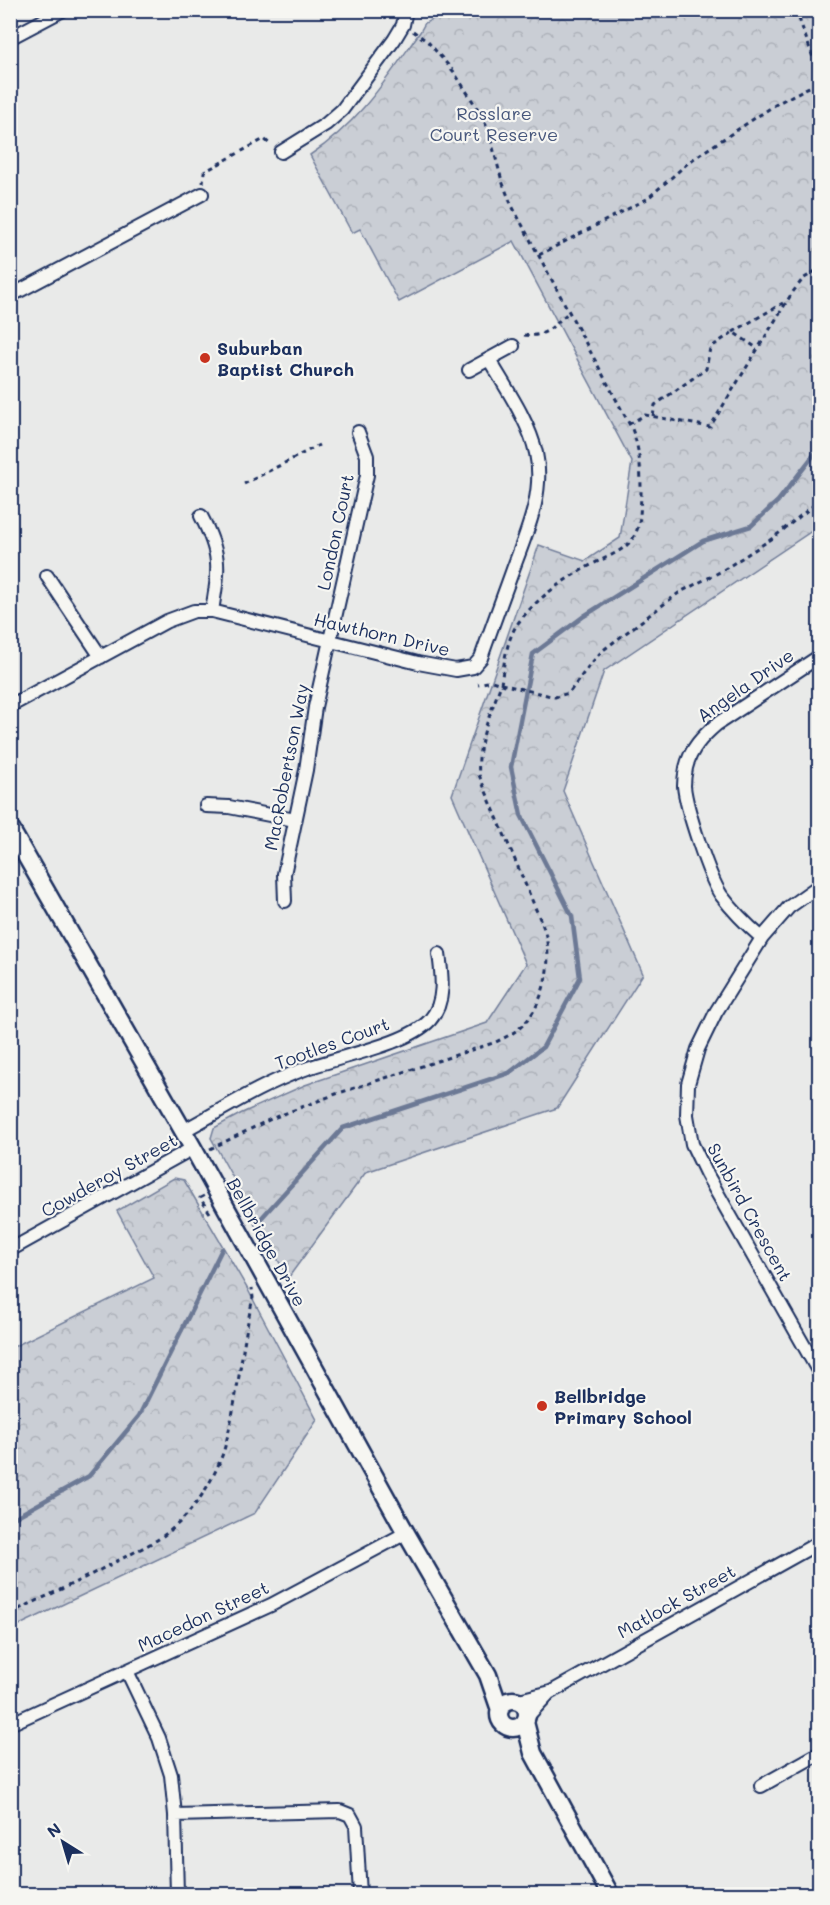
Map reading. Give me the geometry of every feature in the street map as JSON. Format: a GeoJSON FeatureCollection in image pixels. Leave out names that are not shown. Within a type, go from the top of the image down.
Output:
{"type":"FeatureCollection","features":[{"type":"Feature","properties":{"kind":"street"},"geometry":{"type":"LineString","coordinates":[[10,38],[63,10]]}},
{"type":"Feature","properties":{"kind":"street"},"geometry":{"type":"LineString","coordinates":[[281,152],[326,124],[342,110],[403,25],[406,10]]}},
{"type":"Feature","properties":{"kind":"street"},"geometry":{"type":"LineString","coordinates":[[10,296],[202,194]]}},
{"type":"Feature","properties":{"kind":"street"},"geometry":{"type":"LineString","coordinates":[[469,370],[513,346]]}},
{"type":"Feature","properties":{"kind":"street","name":"Hawthorn Drive"},"geometry":{"type":"LineString","coordinates":[[10,706],[167,621],[194,611],[212,611],[418,663],[456,670],[467,669],[478,663],[533,514],[539,488],[536,451],[529,431],[489,359]]}},
{"type":"Feature","properties":{"kind":"street","name":"London Court"},"geometry":{"type":"LineString","coordinates":[[329,640],[367,475],[367,456],[358,432]]}},
{"type":"Feature","properties":{"kind":"street"},"geometry":{"type":"LineString","coordinates":[[201,516],[213,539],[217,555],[218,574],[212,611]]}},
{"type":"Feature","properties":{"kind":"street"},"geometry":{"type":"LineString","coordinates":[[47,576],[100,657]]}},
{"type":"Feature","properties":{"kind":"street","name":"MacRobertson Way"},"geometry":{"type":"LineString","coordinates":[[285,901],[284,874],[306,770],[315,707],[329,640]]}},
{"type":"Feature","properties":{"kind":"street","name":"Angela Drive"},"geometry":{"type":"LineString","coordinates":[[762,938],[738,916],[720,893],[708,866],[689,809],[684,786],[686,766],[693,748],[717,724],[819,657]]}},
{"type":"Feature","properties":{"kind":"street"},"geometry":{"type":"LineString","coordinates":[[206,806],[229,807],[295,820]]}},
{"type":"Feature","properties":{"kind":"street","name":"Bellbridge Drive"},"geometry":{"type":"LineString","coordinates":[[10,828],[193,1148],[406,1533],[489,1675],[500,1710]]}},
{"type":"Feature","properties":{"kind":"street","name":"Sunbird Crescent"},"geometry":{"type":"LineString","coordinates":[[819,885],[789,907],[762,938],[716,1012],[698,1049],[688,1084],[687,1115],[692,1144],[706,1173],[819,1374]]}},
{"type":"Feature","properties":{"kind":"street","name":"Tootles Court"},"geometry":{"type":"LineString","coordinates":[[183,1131],[301,1070],[399,1039],[417,1031],[431,1018],[439,1005],[441,991],[439,954]]}},
{"type":"Feature","properties":{"kind":"street","name":"Cowderoy Street"},"geometry":{"type":"LineString","coordinates":[[10,1250],[193,1148]]}},
{"type":"Feature","properties":{"kind":"street","name":"Macedon Street"},"geometry":{"type":"LineString","coordinates":[[10,1724],[271,1605],[406,1533]]}},
{"type":"Feature","properties":{"kind":"street","name":"Matlock Street"},"geometry":{"type":"LineString","coordinates":[[517,1700],[551,1692],[819,1542]]}},
{"type":"Feature","properties":{"kind":"street"},"geometry":{"type":"LineString","coordinates":[[127,1671],[159,1738],[171,1775],[175,1815],[177,1894]]}},
{"type":"Feature","properties":{"kind":"street","name":"Bellbridge Drive"},"geometry":{"type":"LineString","coordinates":[[489,1675],[517,1700]]}},
{"type":"Feature","properties":{"kind":"street","name":"Matlock Street"},"geometry":{"type":"LineString","coordinates":[[526,1720],[551,1692]]}},
{"type":"Feature","properties":{"kind":"street"},"geometry":{"type":"LineString","coordinates":[[533,1753],[526,1720],[526,1707],[517,1700],[505,1702],[500,1710],[500,1719],[533,1753],[610,1894]]}},
{"type":"Feature","properties":{"kind":"street"},"geometry":{"type":"LineString","coordinates":[[507,1726],[516,1728],[526,1720]]}},
{"type":"Feature","properties":{"kind":"street"},"geometry":{"type":"LineString","coordinates":[[761,1786],[819,1753]]}},
{"type":"Feature","properties":{"kind":"street"},"geometry":{"type":"LineString","coordinates":[[175,1815],[340,1810],[350,1815],[356,1826],[360,1894]]}},
{"type":"Feature","properties":{"kind":"path"},"geometry":{"type":"LineString","coordinates":[[796,10],[819,77]]}},
{"type":"Feature","properties":{"kind":"path"},"geometry":{"type":"LineString","coordinates":[[403,25],[428,42],[465,87],[488,129],[502,181],[511,204],[630,424],[638,448],[641,476],[640,523],[636,533],[623,549],[579,572],[537,603],[524,616],[509,639],[501,684],[492,681],[478,684]]}},
{"type":"Feature","properties":{"kind":"path"},"geometry":{"type":"LineString","coordinates":[[539,255],[647,199],[702,153],[785,99],[819,83]]}},
{"type":"Feature","properties":{"kind":"path"},"geometry":{"type":"LineString","coordinates":[[202,194],[204,172],[264,139],[281,152]]}},
{"type":"Feature","properties":{"kind":"path"},"geometry":{"type":"LineString","coordinates":[[630,424],[645,415],[710,427],[786,301],[803,279],[819,268]]}},
{"type":"Feature","properties":{"kind":"path"},"geometry":{"type":"LineString","coordinates":[[653,416],[655,405],[706,369],[710,348],[786,301]]}},
{"type":"Feature","properties":{"kind":"path"},"geometry":{"type":"LineString","coordinates":[[524,335],[539,336],[547,333],[570,312]]}},
{"type":"Feature","properties":{"kind":"path"},"geometry":{"type":"LineString","coordinates":[[733,332],[758,348]]}},
{"type":"Feature","properties":{"kind":"path"},"geometry":{"type":"LineString","coordinates":[[244,484],[319,446]]}},
{"type":"Feature","properties":{"kind":"green space","name":"Rosslare Court Reserve"},"geometry":{"type":"Polygon","coordinates":[[[448,11],[819,11],[819,526],[604,671],[563,791],[643,974],[557,1108],[366,1172],[288,1278],[211,1138],[214,1128],[305,1085],[487,1023],[526,964],[452,795],[539,545],[585,561],[620,538],[632,462],[514,241],[399,302],[360,229],[352,233],[310,155],[358,114],[384,83],[425,23],[448,11]]]}},
{"type":"Feature","properties":{"kind":"green space"},"geometry":{"type":"Polygon","coordinates":[[[174,1178],[184,1180],[247,1288],[317,1420],[255,1513],[11,1629],[11,1348],[154,1278],[117,1211],[174,1178]]]}},
{"type":"Feature","properties":{"kind":"waterway"},"geometry":{"type":"LineString","coordinates":[[256,1224],[343,1128],[509,1073],[543,1047],[580,978],[572,916],[521,815],[511,767],[533,654],[584,616],[703,541],[751,526],[778,501],[820,447]]}},
{"type":"Feature","properties":{"kind":"waterway"},"geometry":{"type":"LineString","coordinates":[[10,1520],[89,1476],[139,1416],[222,1249]]}},
{"type":"Feature","properties":{"kind":"place","name":"Suburban Baptist Church"},"geometry":{"type":"Point","coordinates":[205,358]}},
{"type":"Feature","properties":{"kind":"place","name":"Bellbridge Primary School"},"geometry":{"type":"Point","coordinates":[542,1406]}}]}
